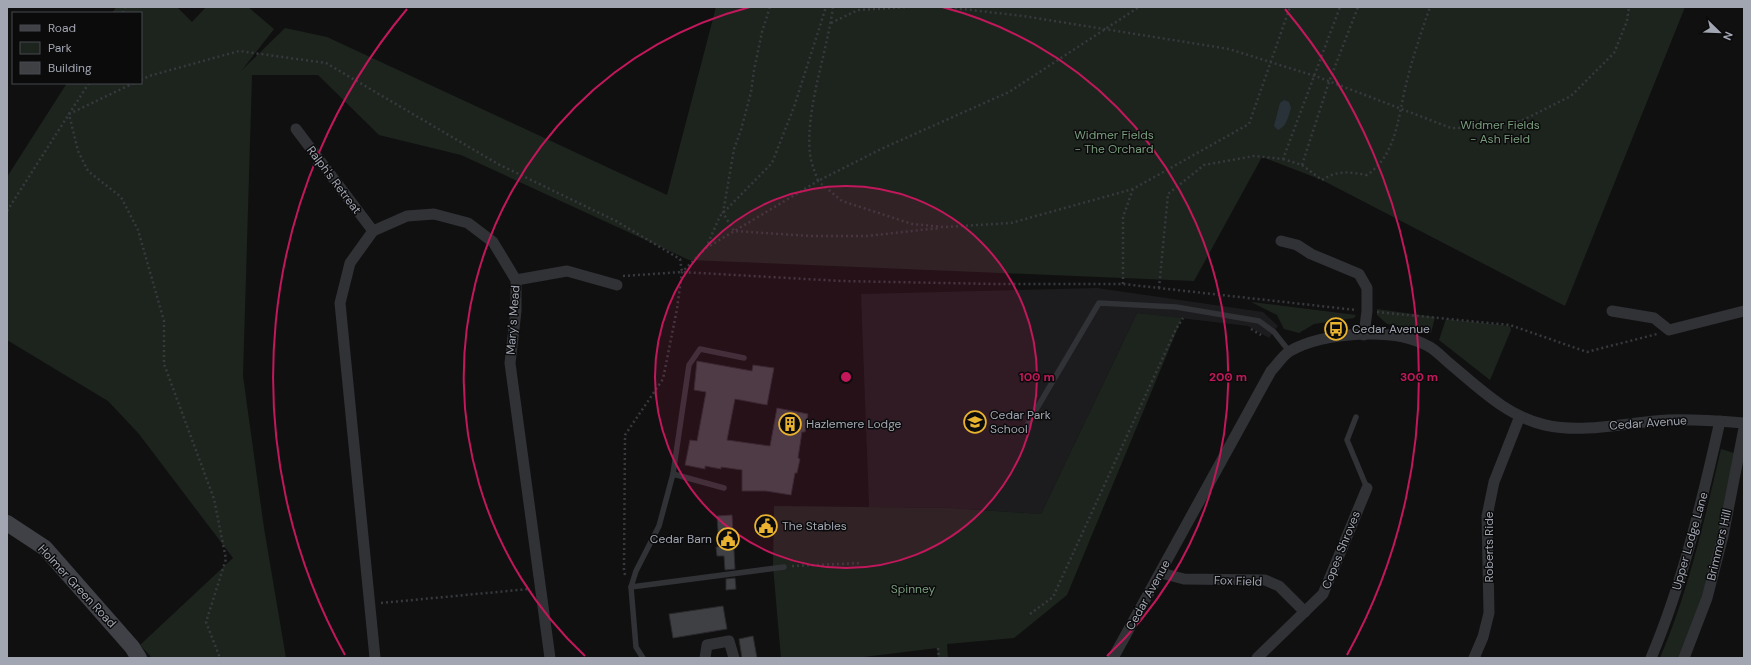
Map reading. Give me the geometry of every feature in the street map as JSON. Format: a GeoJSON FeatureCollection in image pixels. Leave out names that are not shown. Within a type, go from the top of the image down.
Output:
{"type":"FeatureCollection","features":[{"type":"Feature","properties":{"kind":"street","name":"Ralph's Retreat"},"geometry":{"type":"LineString","coordinates":[[296,129],[373,231]]}},
{"type":"Feature","properties":{"kind":"street","name":"Mary's Mead"},"geometry":{"type":"LineString","coordinates":[[373,231],[407,216],[434,214],[468,223],[493,242],[516,280],[516,311],[510,363],[550,658]]}},
{"type":"Feature","properties":{"kind":"street"},"geometry":{"type":"LineString","coordinates":[[373,231],[350,263],[340,303],[375,658]]}},
{"type":"Feature","properties":{"kind":"street"},"geometry":{"type":"LineString","coordinates":[[1281,241],[1297,245],[1311,254],[1359,274],[1367,288],[1367,311],[1364,335]]}},
{"type":"Feature","properties":{"kind":"street"},"geometry":{"type":"LineString","coordinates":[[516,280],[567,271],[617,285]]}},
{"type":"Feature","properties":{"kind":"street"},"geometry":{"type":"LineString","coordinates":[[1612,311],[1654,318],[1668,330],[1744,311]]}},
{"type":"Feature","properties":{"kind":"street","name":"Cedar Avenue"},"geometry":{"type":"LineString","coordinates":[[1113,658],[1161,573],[1228,446],[1272,370],[1289,351],[1309,343],[1338,336],[1364,335],[1402,337],[1428,346],[1500,405],[1520,416],[1544,425],[1572,429],[1669,420],[1744,423]]}},
{"type":"Feature","properties":{"kind":"street","name":"Roberts Ride"},"geometry":{"type":"LineString","coordinates":[[1474,658],[1483,637],[1489,613],[1487,516],[1494,482],[1520,416]]}},
{"type":"Feature","properties":{"kind":"street","name":"Upper Lodge Lane"},"geometry":{"type":"LineString","coordinates":[[1652,658],[1665,626],[1703,499],[1720,421]]}},
{"type":"Feature","properties":{"kind":"street","name":"Brimmers Hill"},"geometry":{"type":"LineString","coordinates":[[1684,658],[1706,598],[1722,536],[1744,428]]}},
{"type":"Feature","properties":{"kind":"street","name":"Copes Shroves"},"geometry":{"type":"LineString","coordinates":[[1257,658],[1323,594],[1366,488]]}},
{"type":"Feature","properties":{"kind":"street","name":"Holmer Green Road"},"geometry":{"type":"LineString","coordinates":[[7,523],[45,548],[132,647],[139,658]]}},
{"type":"Feature","properties":{"kind":"street","name":"Fox Field"},"geometry":{"type":"LineString","coordinates":[[1161,573],[1184,580],[1265,580],[1278,586],[1304,612]]}},
{"type":"Feature","properties":{"kind":"street"},"geometry":{"type":"LineString","coordinates":[[705,658],[707,645],[729,641],[734,658]]}},
{"type":"Feature","properties":{"kind":"lane"},"geometry":{"type":"LineString","coordinates":[[1027,425],[1099,303],[1176,307],[1259,321],[1274,332],[1289,351]]}},
{"type":"Feature","properties":{"kind":"lane"},"geometry":{"type":"LineString","coordinates":[[643,658],[636,647],[631,587],[636,571],[659,526],[673,474],[689,365],[700,349],[744,358]]}},
{"type":"Feature","properties":{"kind":"lane"},"geometry":{"type":"LineString","coordinates":[[1356,417],[1346,440],[1366,488]]}},
{"type":"Feature","properties":{"kind":"lane"},"geometry":{"type":"LineString","coordinates":[[673,474],[724,488]]}},
{"type":"Feature","properties":{"kind":"lane"},"geometry":{"type":"LineString","coordinates":[[631,587],[784,567]]}},
{"type":"Feature","properties":{"kind":"path"},"geometry":{"type":"LineString","coordinates":[[734,231],[724,213],[734,149],[741,130],[751,92],[762,32],[770,7]]}},
{"type":"Feature","properties":{"kind":"path"},"geometry":{"type":"LineString","coordinates":[[706,248],[720,216],[772,163],[794,106],[826,7]]}},
{"type":"Feature","properties":{"kind":"path"},"geometry":{"type":"LineString","coordinates":[[833,7],[831,23],[809,124],[810,156],[818,181],[842,201],[912,224],[944,228]]}},
{"type":"Feature","properties":{"kind":"path"},"geometry":{"type":"LineString","coordinates":[[831,23],[858,10],[909,7]]}},
{"type":"Feature","properties":{"kind":"path"},"geometry":{"type":"LineString","coordinates":[[945,7],[1023,16],[1229,49],[1315,76],[1450,128],[1487,128],[1521,121],[1571,96],[1614,53],[1627,21],[1629,7]]}},
{"type":"Feature","properties":{"kind":"path"},"geometry":{"type":"LineString","coordinates":[[682,272],[706,248],[818,181],[881,149],[1009,92],[1139,7]]}},
{"type":"Feature","properties":{"kind":"path"},"geometry":{"type":"LineString","coordinates":[[734,231],[810,236],[867,236],[1011,223],[1133,189],[1248,124],[1290,7]]}},
{"type":"Feature","properties":{"kind":"path"},"geometry":{"type":"LineString","coordinates":[[1282,159],[1315,76],[1340,7]]}},
{"type":"Feature","properties":{"kind":"path"},"geometry":{"type":"LineString","coordinates":[[1302,166],[1329,82],[1358,7]]}},
{"type":"Feature","properties":{"kind":"path"},"geometry":{"type":"LineString","coordinates":[[1159,288],[1168,194],[1204,165],[1254,156],[1282,159],[1302,166],[1322,180],[1331,174],[1344,172],[1367,176],[1378,168],[1388,154],[1394,140],[1408,76],[1430,7]]}},
{"type":"Feature","properties":{"kind":"path"},"geometry":{"type":"LineString","coordinates":[[142,80],[149,76],[239,51],[326,63],[498,164],[616,221],[680,259],[682,272],[677,309],[663,379],[625,435],[624,570],[631,587]]}},
{"type":"Feature","properties":{"kind":"path"},"geometry":{"type":"LineString","coordinates":[[7,211],[88,84]]}},
{"type":"Feature","properties":{"kind":"path"},"geometry":{"type":"LineString","coordinates":[[69,114],[132,84]]}},
{"type":"Feature","properties":{"kind":"path"},"geometry":{"type":"LineString","coordinates":[[69,114],[78,151],[88,171],[121,197],[138,230],[164,321],[164,364],[214,499],[226,559],[206,622],[220,658]]}},
{"type":"Feature","properties":{"kind":"path"},"geometry":{"type":"LineString","coordinates":[[1123,284],[1123,217],[1133,189]]}},
{"type":"Feature","properties":{"kind":"path"},"geometry":{"type":"LineString","coordinates":[[617,285],[624,274],[682,272],[841,281],[996,284],[1123,284],[1510,325],[1587,352],[1668,330]]}},
{"type":"Feature","properties":{"kind":"path"},"geometry":{"type":"LineString","coordinates":[[1030,614],[1053,598],[1176,329],[1182,318],[1190,319]]}},
{"type":"Feature","properties":{"kind":"path"},"geometry":{"type":"LineString","coordinates":[[1248,328],[1262,335]]}},
{"type":"Feature","properties":{"kind":"path"},"geometry":{"type":"LineString","coordinates":[[784,567],[862,563]]}},
{"type":"Feature","properties":{"kind":"path"},"geometry":{"type":"LineString","coordinates":[[370,604],[540,588]]}},
{"type":"Feature","properties":{"kind":"path"},"geometry":{"type":"LineString","coordinates":[[938,648],[939,658]]}},
{"type":"Feature","properties":{"kind":"shaded area"},"geometry":{"type":"Polygon","coordinates":[[[1284,100],[1289,102],[1291,108],[1285,124],[1278,130],[1274,126],[1280,103],[1284,100]]]}},
{"type":"Feature","properties":{"kind":"shaded area","name":"Cedar Park School"},"geometry":{"type":"Polygon","coordinates":[[[1097,288],[1263,312],[1278,326],[1269,338],[1248,326],[1137,313],[1041,514],[951,508],[869,507],[861,294],[1097,288]]]}},
{"type":"Feature","properties":{"kind":"green space"},"geometry":{"type":"Polygon","coordinates":[[[116,7],[177,7],[192,22],[206,7],[248,7],[274,29],[242,70],[285,28],[327,37],[667,195],[716,7],[1685,7],[1565,306],[1322,180],[1262,157],[1194,281],[689,260],[461,155],[379,135],[318,75],[252,75],[243,376],[264,528],[286,658],[152,658],[140,645],[233,558],[139,434],[108,401],[7,340],[7,177],[66,84],[142,84],[142,12],[113,12],[116,7]]]}},
{"type":"Feature","properties":{"kind":"green space"},"geometry":{"type":"Polygon","coordinates":[[[1251,302],[1356,315],[1354,318],[1314,324],[1299,333],[1284,329],[1277,315],[1251,302]]]}},
{"type":"Feature","properties":{"kind":"green space"},"geometry":{"type":"Polygon","coordinates":[[[1377,309],[1435,317],[1431,333],[1414,328],[1387,324],[1377,315],[1377,309]]]}},
{"type":"Feature","properties":{"kind":"green space","name":"Spinney"},"geometry":{"type":"Polygon","coordinates":[[[1137,313],[1182,318],[1067,595],[1014,638],[947,644],[948,658],[938,658],[937,648],[856,658],[781,658],[773,566],[774,506],[951,508],[1041,514],[1137,313]]]}},
{"type":"Feature","properties":{"kind":"green space"},"geometry":{"type":"Polygon","coordinates":[[[1446,319],[1510,326],[1511,330],[1490,380],[1439,340],[1446,319]]]}},
{"type":"Feature","properties":{"kind":"green space"},"geometry":{"type":"Polygon","coordinates":[[[1721,449],[1734,453],[1719,531],[1706,583],[1690,633],[1680,658],[1660,658],[1687,582],[1721,449]]]}},
{"type":"Feature","properties":{"kind":"building","name":"Hazlemere Lodge"},"geometry":{"type":"Polygon","coordinates":[[[697,361],[752,371],[753,365],[774,368],[767,405],[735,399],[727,440],[770,446],[777,408],[808,414],[805,432],[802,432],[798,458],[800,459],[797,473],[795,473],[791,495],[766,491],[742,491],[742,470],[721,467],[721,469],[705,466],[705,469],[685,465],[690,440],[697,441],[706,392],[694,390],[697,361]]]}},
{"type":"Feature","properties":{"kind":"building","name":"Cedar Barn"},"geometry":{"type":"Polygon","coordinates":[[[732,515],[735,569],[725,570],[724,556],[717,556],[716,547],[719,547],[717,516],[732,515]]]}},
{"type":"Feature","properties":{"kind":"building"},"geometry":{"type":"Polygon","coordinates":[[[735,578],[736,589],[726,590],[726,579],[735,578]]]}},
{"type":"Feature","properties":{"kind":"building"},"geometry":{"type":"Polygon","coordinates":[[[723,606],[727,629],[673,638],[669,614],[723,606]]]}},
{"type":"Feature","properties":{"kind":"building"},"geometry":{"type":"Polygon","coordinates":[[[753,636],[757,658],[742,658],[739,639],[753,636]]]}},
{"type":"Feature","properties":{"kind":"place","name":"Cedar Avenue"},"geometry":{"type":"Point","coordinates":[1336,329]}},
{"type":"Feature","properties":{"kind":"place","name":"Cedar Park School"},"geometry":{"type":"Point","coordinates":[975,422]}},
{"type":"Feature","properties":{"kind":"place","name":"Hazlemere Lodge"},"geometry":{"type":"Point","coordinates":[790,424]}},
{"type":"Feature","properties":{"kind":"place","name":"The Stables"},"geometry":{"type":"Point","coordinates":[766,526]}},
{"type":"Feature","properties":{"kind":"place","name":"Cedar Barn"},"geometry":{"type":"Point","coordinates":[728,539]}},
{"type":"Feature","properties":{"kind":"park label","name":"Widmer Fields - Ash Field"},"geometry":{"type":"Point","coordinates":[1500,132]}},
{"type":"Feature","properties":{"kind":"park label","name":"Widmer Fields - The Orchard"},"geometry":{"type":"Point","coordinates":[1114,142]}}]}
